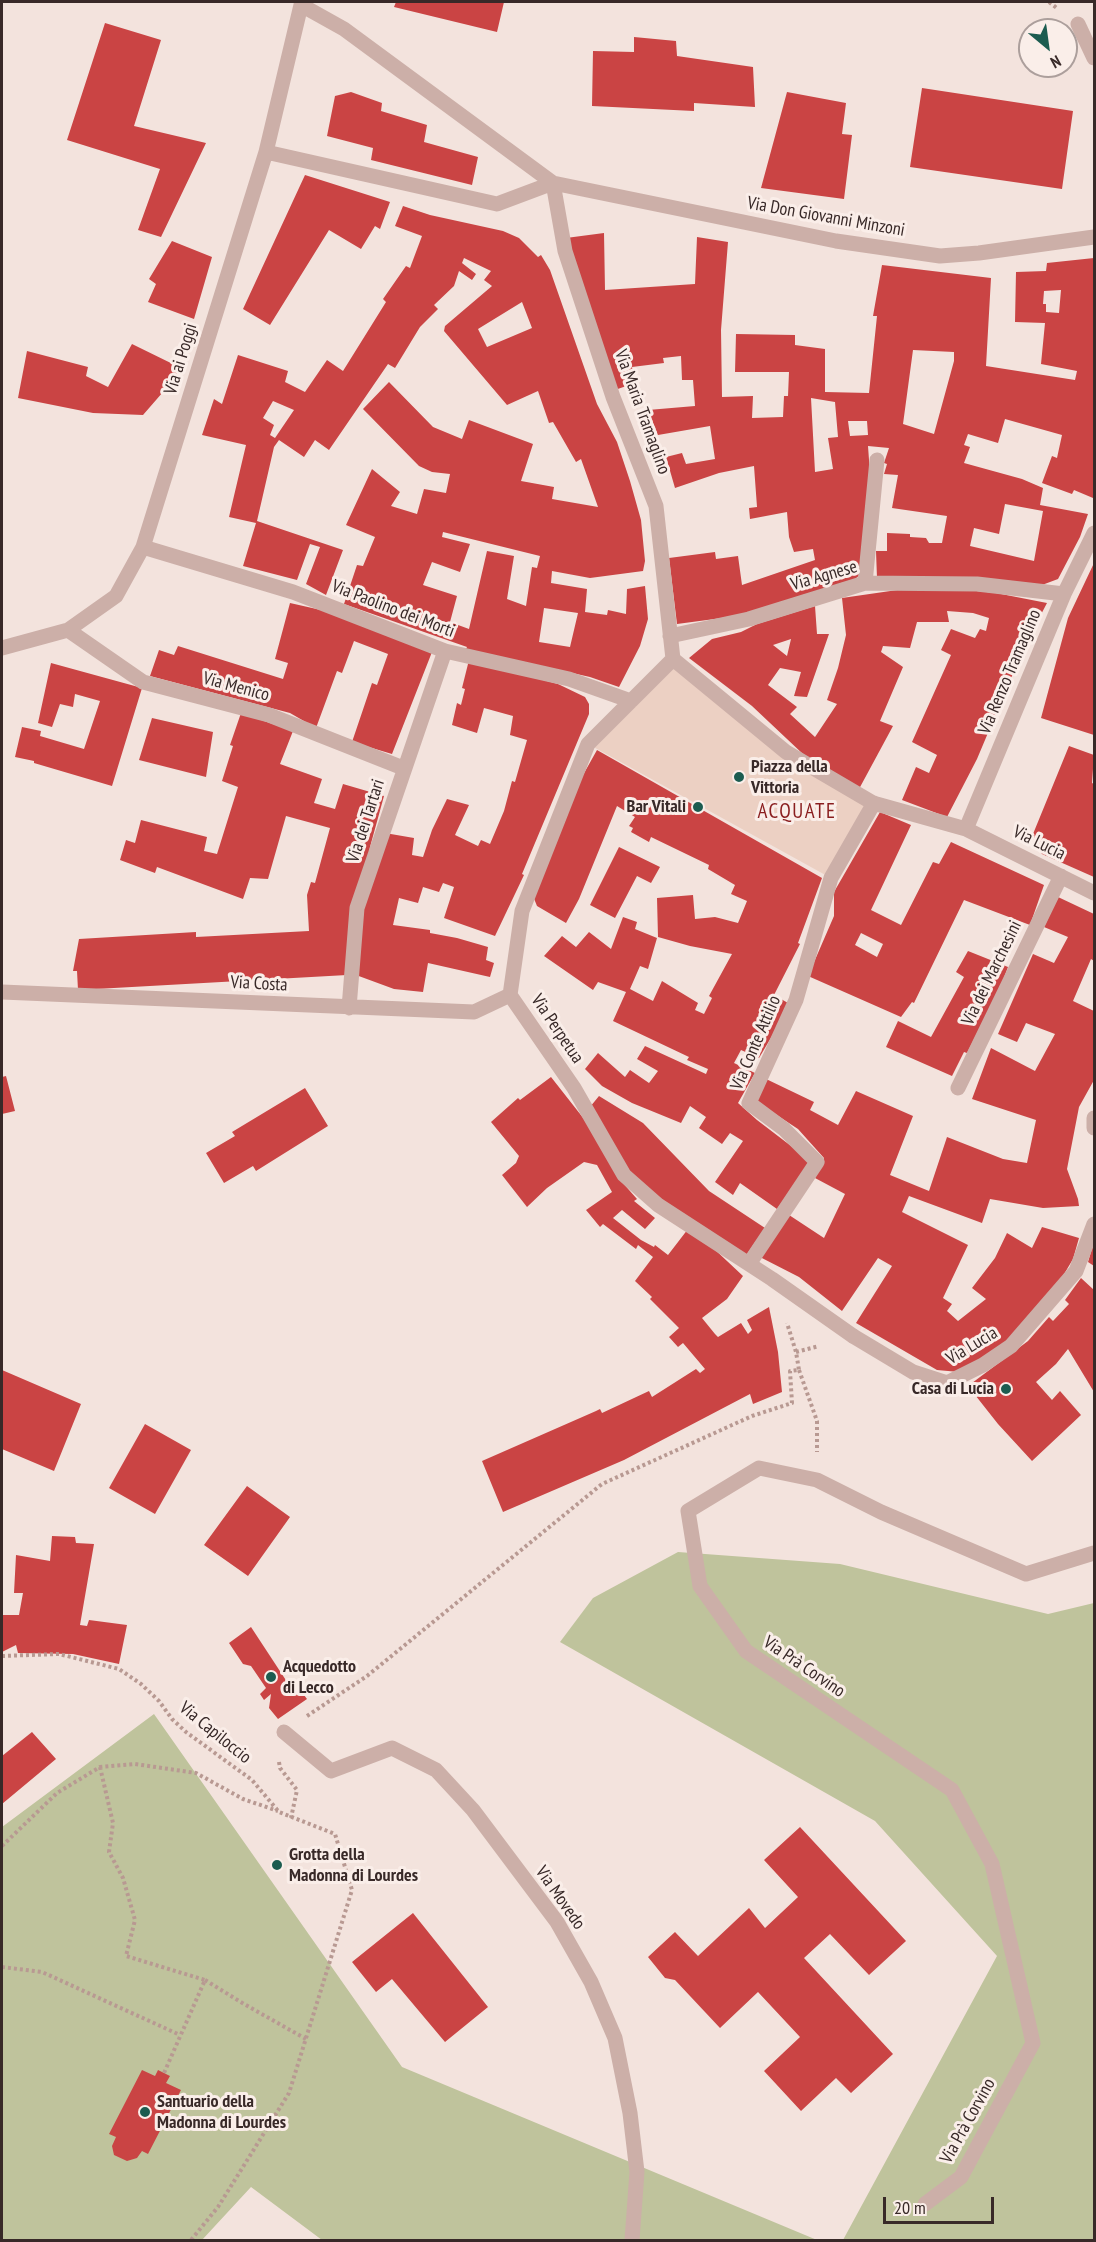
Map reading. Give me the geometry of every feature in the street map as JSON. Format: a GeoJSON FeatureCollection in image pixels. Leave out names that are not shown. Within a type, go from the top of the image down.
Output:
{"type":"FeatureCollection","features":[{"type":"Feature","properties":{"kind":"street","name":"Via ai Poggi"},"geometry":{"type":"LineString","coordinates":[[2,648],[68,630],[116,596],[143,547],[266,152],[300,3]]}},
{"type":"Feature","properties":{"kind":"street","name":"Via Don Giovanni Minzoni"},"geometry":{"type":"LineString","coordinates":[[300,3],[344,29],[553,183],[836,241],[940,256],[980,253],[1095,237]]}},
{"type":"Feature","properties":{"kind":"street"},"geometry":{"type":"LineString","coordinates":[[1078,24],[1095,58]]}},
{"type":"Feature","properties":{"kind":"street"},"geometry":{"type":"LineString","coordinates":[[266,152],[497,204],[553,183]]}},
{"type":"Feature","properties":{"kind":"street","name":"Via Maria Tramaglino"},"geometry":{"type":"LineString","coordinates":[[553,183],[565,251],[613,397],[656,506],[673,659]]}},
{"type":"Feature","properties":{"kind":"street"},"geometry":{"type":"LineString","coordinates":[[865,583],[877,460]]}},
{"type":"Feature","properties":{"kind":"street","name":"Via Renzo Tramaglino"},"geometry":{"type":"LineString","coordinates":[[966,829],[1064,594],[1095,533]]}},
{"type":"Feature","properties":{"kind":"street","name":"Via Paolino dei Morti"},"geometry":{"type":"LineString","coordinates":[[143,547],[293,592],[445,651],[569,679],[631,700]]}},
{"type":"Feature","properties":{"kind":"street","name":"Via Agnese"},"geometry":{"type":"LineString","coordinates":[[670,636],[749,619],[865,583],[977,584],[1064,594]]}},
{"type":"Feature","properties":{"kind":"street","name":"Via Menico"},"geometry":{"type":"LineString","coordinates":[[68,630],[143,682],[268,716],[403,768]]}},
{"type":"Feature","properties":{"kind":"street","name":"Via dei Tartari"},"geometry":{"type":"LineString","coordinates":[[349,1008],[357,908],[403,768],[445,651]]}},
{"type":"Feature","properties":{"kind":"street"},"geometry":{"type":"LineString","coordinates":[[673,659],[786,752],[874,803],[966,829]]}},
{"type":"Feature","properties":{"kind":"street","name":"Via Perpetua"},"geometry":{"type":"LineString","coordinates":[[673,659],[588,744],[522,911],[510,995],[574,1088],[624,1175],[658,1205],[853,1336]]}},
{"type":"Feature","properties":{"kind":"street","name":"Via Conte Attilio"},"geometry":{"type":"LineString","coordinates":[[749,1264],[817,1162],[784,1129],[749,1103],[796,1000],[831,878],[874,803]]}},
{"type":"Feature","properties":{"kind":"street","name":"Via Lucia"},"geometry":{"type":"LineString","coordinates":[[966,829],[1095,893]]}},
{"type":"Feature","properties":{"kind":"street","name":"Via dei Marchesini"},"geometry":{"type":"LineString","coordinates":[[958,1088],[1060,876]]}},
{"type":"Feature","properties":{"kind":"street","name":"Via Costa"},"geometry":{"type":"LineString","coordinates":[[2,992],[474,1012],[510,995]]}},
{"type":"Feature","properties":{"kind":"street"},"geometry":{"type":"LineString","coordinates":[[1095,1118],[1095,1128]]}},
{"type":"Feature","properties":{"kind":"street","name":"Via Lucia"},"geometry":{"type":"LineString","coordinates":[[853,1336],[913,1372],[946,1383],[983,1365],[1011,1346],[1076,1271],[1095,1224]]}},
{"type":"Feature","properties":{"kind":"street","name":"Via Prà Corvino"},"geometry":{"type":"LineString","coordinates":[[925,2204],[961,2177],[1033,2043],[992,1864],[952,1790],[746,1651],[700,1586],[688,1511],[759,1468],[817,1480],[881,1512],[1026,1574],[1095,1552]]}},
{"type":"Feature","properties":{"kind":"street","name":"Via Movedo"},"geometry":{"type":"LineString","coordinates":[[280,1735],[331,1771],[392,1748],[436,1770],[473,1810],[557,1922],[591,1982],[615,2038],[630,2113],[637,2172],[632,2241]]}},
{"type":"Feature","properties":{"kind":"path"},"geometry":{"type":"LineString","coordinates":[[796,1352],[799,1370],[816,1421],[817,1480]]}},
{"type":"Feature","properties":{"kind":"path"},"geometry":{"type":"LineString","coordinates":[[280,1735],[367,1676],[602,1484],[752,1416],[792,1403],[790,1371],[799,1370]]}},
{"type":"Feature","properties":{"kind":"path","name":"Via Capiloccio"},"geometry":{"type":"LineString","coordinates":[[2,1656],[59,1654],[119,1669],[141,1684],[159,1701],[172,1719],[186,1731],[252,1780],[279,1812],[291,1818],[297,1790],[280,1768],[280,1735]]}},
{"type":"Feature","properties":{"kind":"path"},"geometry":{"type":"LineString","coordinates":[[2,1846],[57,1793],[100,1767],[135,1764],[196,1773],[243,1799],[279,1812]]}},
{"type":"Feature","properties":{"kind":"path"},"geometry":{"type":"LineString","coordinates":[[100,1767],[113,1823],[109,1852],[123,1878],[135,1920],[126,1956],[205,1980],[306,2039]]}},
{"type":"Feature","properties":{"kind":"path"},"geometry":{"type":"LineString","coordinates":[[191,2241],[218,2207],[289,2093],[352,1890],[335,1834],[291,1818]]}},
{"type":"Feature","properties":{"kind":"path"},"geometry":{"type":"LineString","coordinates":[[2,1967],[42,1972],[180,2035]]}},
{"type":"Feature","properties":{"kind":"path"},"geometry":{"type":"LineString","coordinates":[[164,2073],[205,1980]]}},
{"type":"Feature","properties":{"kind":"green space"},"geometry":{"type":"Polygon","coordinates":[[[678,1552],[840,1564],[1048,1614],[1094,1603],[1094,2240],[843,2240],[997,1956],[875,1821],[560,1642],[593,1598],[678,1552]]]}},
{"type":"Feature","properties":{"kind":"green space"},"geometry":{"type":"Polygon","coordinates":[[[154,1714],[402,2067],[817,2240],[322,2240],[251,2187],[202,2240],[2,2240],[2,1827],[154,1714]]]}},
{"type":"Feature","properties":{"kind":"shaded area","name":"Piazza della Vittoria"},"geometry":{"type":"Polygon","coordinates":[[[673,659],[786,752],[873,803],[829,877],[588,744],[673,659]]]}},
{"type":"Feature","properties":{"kind":"building"},"geometry":{"type":"Polygon","coordinates":[[[396,2],[504,2],[497,32],[394,7],[396,2]]]}},
{"type":"Feature","properties":{"kind":"building"},"geometry":{"type":"Polygon","coordinates":[[[105,23],[161,40],[134,126],[206,143],[161,237],[138,230],[160,169],[67,140],[105,23]]]}},
{"type":"Feature","properties":{"kind":"building"},"geometry":{"type":"Polygon","coordinates":[[[634,37],[676,41],[677,56],[753,67],[755,107],[694,103],[694,111],[592,106],[593,51],[634,52],[634,37]]]}},
{"type":"Feature","properties":{"kind":"building"},"geometry":{"type":"Polygon","coordinates":[[[922,88],[1073,111],[1062,189],[910,167],[922,88]]]}},
{"type":"Feature","properties":{"kind":"building"},"geometry":{"type":"Polygon","coordinates":[[[351,92],[382,103],[381,111],[427,125],[424,142],[478,157],[472,185],[371,160],[373,148],[327,136],[335,96],[351,92]]]}},
{"type":"Feature","properties":{"kind":"building"},"geometry":{"type":"Polygon","coordinates":[[[787,92],[846,103],[842,134],[852,135],[844,199],[761,188],[787,92]]]}},
{"type":"Feature","properties":{"kind":"building"},"geometry":{"type":"Polygon","coordinates":[[[305,175],[390,202],[380,229],[375,226],[361,249],[329,230],[270,325],[243,309],[305,175]]]}},
{"type":"Feature","properties":{"kind":"building"},"geometry":{"type":"Polygon","coordinates":[[[403,206],[430,215],[503,231],[519,238],[538,257],[541,255],[550,270],[597,404],[617,442],[630,481],[641,520],[645,561],[643,571],[590,578],[552,571],[551,583],[587,589],[585,612],[607,615],[608,610],[626,614],[627,589],[645,586],[648,619],[640,646],[619,687],[590,677],[466,649],[467,647],[344,604],[357,565],[363,566],[375,537],[346,525],[372,469],[400,492],[391,506],[417,514],[424,489],[446,493],[450,474],[432,472],[419,466],[363,409],[389,382],[433,427],[462,439],[469,420],[533,444],[521,481],[554,487],[552,499],[598,507],[581,459],[576,462],[553,422],[549,423],[538,391],[507,405],[444,331],[445,326],[492,286],[484,280],[491,271],[464,258],[462,263],[476,274],[472,280],[459,271],[454,286],[434,305],[438,309],[420,327],[395,368],[388,364],[329,450],[315,440],[304,457],[279,440],[274,447],[257,521],[343,550],[326,595],[306,584],[320,547],[310,544],[297,580],[243,566],[256,523],[229,517],[246,445],[202,435],[214,399],[222,404],[238,355],[288,371],[285,382],[305,392],[327,360],[343,371],[386,302],[383,299],[406,266],[410,268],[422,236],[395,226],[403,206]],[[522,302],[478,329],[487,347],[532,328],[522,302]],[[273,401],[263,418],[274,425],[270,435],[275,438],[294,410],[273,401]],[[443,532],[442,537],[470,544],[460,572],[432,562],[423,585],[457,596],[450,622],[469,629],[487,551],[514,556],[507,599],[526,606],[532,567],[537,568],[540,556],[443,532]],[[544,608],[539,642],[570,647],[578,613],[544,608]]]}},
{"type":"Feature","properties":{"kind":"building"},"geometry":{"type":"Polygon","coordinates":[[[604,233],[605,290],[695,284],[697,237],[728,242],[721,330],[722,397],[753,396],[752,418],[783,417],[784,396],[788,396],[789,372],[735,372],[736,334],[795,335],[795,345],[825,349],[825,392],[869,393],[877,316],[873,316],[882,265],[991,278],[986,366],[1075,380],[1077,371],[1041,364],[1045,323],[1015,322],[1016,272],[1046,271],[1047,263],[1094,258],[1093,498],[1074,490],[1072,494],[1042,483],[1052,456],[1057,458],[1062,435],[1005,419],[998,443],[968,434],[964,445],[970,447],[964,463],[1022,479],[1043,488],[1040,505],[1088,514],[1080,537],[1058,579],[1042,585],[877,578],[876,551],[887,551],[887,533],[910,534],[910,537],[926,538],[929,543],[942,543],[947,516],[892,508],[898,475],[884,474],[887,464],[884,463],[889,448],[868,446],[871,488],[864,571],[852,582],[752,614],[677,624],[669,558],[715,552],[716,559],[738,556],[742,585],[815,560],[813,549],[794,552],[789,537],[787,512],[750,519],[749,508],[757,507],[754,466],[719,473],[675,488],[666,457],[682,453],[686,464],[715,459],[710,426],[658,435],[648,410],[695,406],[693,380],[682,380],[681,356],[663,358],[664,363],[632,367],[635,383],[609,392],[566,238],[604,233]],[[1061,290],[1044,291],[1043,304],[1046,304],[1046,312],[1059,313],[1061,290]],[[913,350],[903,424],[934,434],[954,361],[954,352],[913,350]],[[811,398],[815,472],[833,469],[828,438],[838,437],[835,402],[811,398]],[[848,421],[850,436],[868,435],[867,421],[848,421]],[[1005,504],[999,534],[974,528],[970,546],[1034,561],[1043,511],[1005,504]]]}},
{"type":"Feature","properties":{"kind":"building"},"geometry":{"type":"Polygon","coordinates":[[[172,241],[212,257],[194,319],[148,302],[156,284],[149,279],[172,241]]]}},
{"type":"Feature","properties":{"kind":"building"},"geometry":{"type":"Polygon","coordinates":[[[132,344],[183,369],[143,415],[93,413],[18,398],[27,351],[88,367],[86,376],[108,387],[132,344]]]}},
{"type":"Feature","properties":{"kind":"building"},"geometry":{"type":"Polygon","coordinates":[[[1094,563],[1094,735],[1041,718],[1068,618],[1094,563]]]}},
{"type":"Feature","properties":{"kind":"building"},"geometry":{"type":"Polygon","coordinates":[[[918,587],[996,593],[1047,603],[1025,645],[977,759],[947,817],[902,800],[916,767],[929,773],[937,755],[912,742],[951,655],[941,650],[951,629],[975,638],[980,629],[986,631],[989,618],[973,613],[947,611],[949,622],[917,622],[910,648],[883,646],[881,652],[903,667],[880,721],[893,726],[859,789],[804,755],[752,706],[689,658],[712,639],[741,632],[757,624],[815,606],[817,634],[829,634],[807,697],[794,696],[801,672],[780,668],[768,685],[797,707],[790,714],[815,737],[837,704],[827,700],[846,635],[842,598],[918,587]],[[791,639],[773,645],[787,656],[791,639]]]}},
{"type":"Feature","properties":{"kind":"building"},"geometry":{"type":"Polygon","coordinates":[[[290,603],[321,610],[432,652],[392,754],[352,742],[372,683],[377,685],[388,654],[354,641],[342,673],[337,671],[316,728],[290,713],[150,676],[159,650],[174,655],[178,646],[283,679],[288,663],[275,659],[290,603]]]}},
{"type":"Feature","properties":{"kind":"building"},"geometry":{"type":"Polygon","coordinates":[[[469,660],[558,684],[585,697],[589,704],[589,714],[522,874],[524,875],[495,936],[444,918],[454,887],[443,883],[439,892],[423,887],[418,903],[399,898],[393,925],[430,930],[430,933],[488,947],[486,960],[494,963],[490,977],[428,963],[423,992],[394,989],[356,975],[365,900],[385,833],[414,838],[412,855],[423,857],[432,830],[447,799],[469,805],[455,835],[478,846],[481,840],[490,844],[504,811],[512,781],[515,782],[527,740],[510,735],[513,716],[484,708],[477,733],[452,725],[457,703],[461,705],[465,689],[462,688],[469,660]]]}},
{"type":"Feature","properties":{"kind":"building"},"geometry":{"type":"Polygon","coordinates":[[[51,663],[142,688],[112,786],[15,757],[22,727],[41,731],[40,736],[84,749],[100,701],[75,694],[73,707],[60,704],[52,727],[38,723],[51,663]]]}},
{"type":"Feature","properties":{"kind":"building"},"geometry":{"type":"Polygon","coordinates":[[[241,713],[293,731],[280,764],[322,779],[314,803],[335,809],[343,784],[384,796],[370,847],[347,975],[78,990],[77,971],[73,971],[79,939],[196,932],[196,937],[309,931],[307,895],[311,882],[315,883],[330,828],[286,816],[268,879],[250,878],[243,899],[157,867],[155,873],[120,860],[126,840],[135,843],[141,820],[207,837],[204,851],[217,854],[238,787],[222,781],[233,746],[230,745],[241,713]]]}},
{"type":"Feature","properties":{"kind":"building"},"geometry":{"type":"Polygon","coordinates":[[[152,718],[213,732],[206,777],[139,760],[152,718]]]}},
{"type":"Feature","properties":{"kind":"building"},"geometry":{"type":"Polygon","coordinates":[[[1069,746],[1094,755],[1092,783],[1094,784],[1094,877],[1042,854],[1034,845],[1033,834],[1069,746]]]}},
{"type":"Feature","properties":{"kind":"building"},"geometry":{"type":"Polygon","coordinates":[[[597,750],[822,878],[798,943],[800,944],[774,995],[788,1003],[778,1026],[759,1058],[741,1050],[734,1063],[755,1073],[738,1103],[812,1162],[777,1209],[740,1183],[733,1195],[715,1182],[743,1141],[730,1133],[722,1144],[699,1128],[706,1117],[690,1106],[681,1123],[632,1103],[602,1086],[585,1069],[598,1053],[625,1077],[630,1070],[649,1083],[658,1071],[637,1059],[645,1046],[706,1074],[708,1069],[687,1060],[689,1057],[613,1021],[626,992],[598,982],[593,990],[544,956],[562,936],[576,947],[589,932],[611,949],[623,917],[637,922],[635,929],[657,938],[648,969],[640,966],[630,989],[653,1001],[662,981],[698,1003],[695,1010],[704,1014],[712,998],[709,996],[732,954],[658,937],[657,898],[693,895],[695,919],[715,917],[738,923],[747,901],[731,894],[735,885],[708,869],[709,865],[651,837],[649,842],[631,832],[633,828],[629,826],[635,817],[617,806],[579,899],[566,923],[537,906],[533,896],[583,775],[597,750]]]}},
{"type":"Feature","properties":{"kind":"building"},"geometry":{"type":"Polygon","coordinates":[[[880,812],[911,825],[871,910],[901,925],[933,862],[939,864],[951,842],[1044,885],[1030,925],[964,900],[914,1003],[912,1002],[901,1017],[808,976],[834,916],[834,892],[880,812]],[[861,933],[855,945],[877,957],[883,944],[861,933]]]}},
{"type":"Feature","properties":{"kind":"building"},"geometry":{"type":"Polygon","coordinates":[[[619,847],[660,867],[651,883],[637,876],[615,918],[590,905],[619,847]]]}},
{"type":"Feature","properties":{"kind":"building"},"geometry":{"type":"Polygon","coordinates":[[[1058,897],[1094,914],[1094,961],[1091,959],[1073,1001],[1094,1011],[1094,1080],[1079,1107],[1067,1169],[1079,1206],[1043,1208],[990,1199],[982,1223],[909,1196],[902,1212],[968,1245],[943,1298],[952,1304],[947,1311],[958,1321],[986,1299],[972,1288],[995,1258],[1007,1233],[1032,1248],[1042,1227],[1079,1238],[1073,1259],[1060,1281],[1013,1336],[986,1359],[959,1372],[937,1370],[856,1323],[892,1266],[878,1258],[842,1311],[799,1277],[756,1255],[786,1213],[824,1238],[845,1194],[815,1178],[824,1158],[798,1129],[757,1102],[764,1078],[814,1102],[810,1110],[838,1125],[856,1091],[913,1116],[890,1175],[929,1191],[947,1137],[1003,1159],[1027,1163],[1036,1120],[972,1099],[991,1048],[1035,1071],[1055,1034],[1026,1023],[1017,1042],[998,1034],[1033,954],[1054,963],[1068,937],[1044,927],[1058,897]]]}},
{"type":"Feature","properties":{"kind":"building"},"geometry":{"type":"Polygon","coordinates":[[[968,951],[1008,967],[999,991],[967,1053],[964,1052],[952,1076],[886,1047],[898,1021],[931,1037],[964,977],[956,972],[968,951]]]}},
{"type":"Feature","properties":{"kind":"building"},"geometry":{"type":"Polygon","coordinates":[[[6,1076],[15,1111],[2,1114],[2,1077],[6,1076]]]}},
{"type":"Feature","properties":{"kind":"building"},"geometry":{"type":"Polygon","coordinates":[[[551,1077],[584,1119],[622,1182],[637,1199],[634,1201],[655,1218],[645,1229],[622,1210],[613,1218],[641,1240],[654,1247],[655,1245],[668,1255],[688,1229],[711,1246],[743,1276],[727,1299],[702,1318],[715,1334],[718,1337],[741,1323],[748,1334],[752,1330],[747,1320],[769,1307],[778,1352],[782,1392],[753,1404],[750,1394],[624,1460],[503,1512],[482,1461],[600,1409],[602,1413],[649,1391],[652,1397],[696,1369],[700,1373],[705,1369],[683,1343],[678,1347],[669,1337],[679,1328],[635,1281],[653,1257],[638,1245],[636,1249],[603,1224],[600,1227],[586,1210],[612,1192],[597,1165],[584,1162],[547,1188],[527,1207],[502,1175],[516,1163],[519,1156],[491,1122],[518,1098],[520,1100],[551,1077]]]}},
{"type":"Feature","properties":{"kind":"building"},"geometry":{"type":"Polygon","coordinates":[[[305,1088],[328,1126],[256,1171],[253,1166],[224,1183],[206,1153],[235,1136],[232,1132],[305,1088]]]}},
{"type":"Feature","properties":{"kind":"building"},"geometry":{"type":"Polygon","coordinates":[[[599,1096],[643,1123],[709,1191],[765,1228],[745,1257],[689,1220],[634,1178],[590,1107],[599,1096]]]}},
{"type":"Feature","properties":{"kind":"building"},"geometry":{"type":"Polygon","coordinates":[[[1094,1242],[1094,1266],[1088,1262],[1094,1242]]]}},
{"type":"Feature","properties":{"kind":"building","name":"Casa di Lucia"},"geometry":{"type":"Polygon","coordinates":[[[1081,1278],[1094,1290],[1094,1392],[1068,1349],[1056,1364],[1036,1382],[1052,1400],[1060,1391],[1081,1415],[1032,1461],[998,1424],[968,1386],[1028,1341],[1049,1317],[1053,1321],[1069,1304],[1065,1300],[1081,1278]]]}},
{"type":"Feature","properties":{"kind":"building"},"geometry":{"type":"Polygon","coordinates":[[[2,1370],[81,1404],[54,1471],[2,1449],[2,1370]]]}},
{"type":"Feature","properties":{"kind":"building"},"geometry":{"type":"Polygon","coordinates":[[[145,1424],[191,1450],[155,1514],[109,1488],[145,1424]]]}},
{"type":"Feature","properties":{"kind":"building"},"geometry":{"type":"Polygon","coordinates":[[[247,1486],[290,1517],[248,1576],[204,1545],[247,1486]]]}},
{"type":"Feature","properties":{"kind":"building"},"geometry":{"type":"Polygon","coordinates":[[[52,1536],[75,1537],[76,1543],[94,1544],[80,1625],[87,1626],[89,1620],[127,1625],[119,1664],[73,1654],[18,1653],[16,1645],[2,1652],[2,1615],[19,1615],[23,1593],[14,1593],[16,1555],[50,1561],[52,1536]]]}},
{"type":"Feature","properties":{"kind":"building","name":"Acquedotto di Lecco"},"geometry":{"type":"Polygon","coordinates":[[[251,1627],[293,1691],[298,1687],[307,1699],[278,1719],[269,1708],[271,1694],[264,1700],[260,1694],[266,1688],[251,1666],[243,1664],[229,1643],[251,1627]]]}},
{"type":"Feature","properties":{"kind":"building"},"geometry":{"type":"Polygon","coordinates":[[[32,1732],[56,1759],[2,1804],[2,1756],[32,1732]]]}},
{"type":"Feature","properties":{"kind":"building"},"geometry":{"type":"Polygon","coordinates":[[[800,1827],[906,1941],[869,1975],[830,1934],[804,1958],[893,2054],[851,2093],[836,2078],[801,2111],[764,2071],[800,2037],[758,1992],[720,2028],[675,1980],[665,1978],[648,1957],[675,1932],[698,1956],[749,1908],[765,1928],[798,1897],[764,1860],[800,1827]]]}},
{"type":"Feature","properties":{"kind":"building"},"geometry":{"type":"Polygon","coordinates":[[[413,1913],[488,2007],[445,2042],[392,1979],[376,1992],[352,1962],[413,1913]]]}},
{"type":"Feature","properties":{"kind":"building","name":"Santuario della Madonna di Lourdes"},"geometry":{"type":"Polygon","coordinates":[[[142,2070],[155,2076],[158,2070],[170,2076],[166,2083],[181,2090],[148,2154],[142,2151],[137,2158],[127,2161],[114,2155],[112,2146],[116,2137],[109,2134],[142,2070]]]}},
{"type":"Feature","properties":{"kind":"place","name":"Piazza della Vittoria"},"geometry":{"type":"Point","coordinates":[739,777]}},
{"type":"Feature","properties":{"kind":"place","name":"Bar Vitali"},"geometry":{"type":"Point","coordinates":[698,807]}},
{"type":"Feature","properties":{"kind":"place","name":"Casa di Lucia"},"geometry":{"type":"Point","coordinates":[1006,1389]}},
{"type":"Feature","properties":{"kind":"place","name":"Acquedotto di Lecco"},"geometry":{"type":"Point","coordinates":[271,1677]}},
{"type":"Feature","properties":{"kind":"place","name":"Grotta della Madonna di Lourdes"},"geometry":{"type":"Point","coordinates":[277,1865]}},
{"type":"Feature","properties":{"kind":"place","name":"Santuario della Madonna di Lourdes"},"geometry":{"type":"Point","coordinates":[145,2112]}},
{"type":"Feature","properties":{"kind":"district","name":"ACQUATE"},"geometry":{"type":"Point","coordinates":[797,812]}}]}
